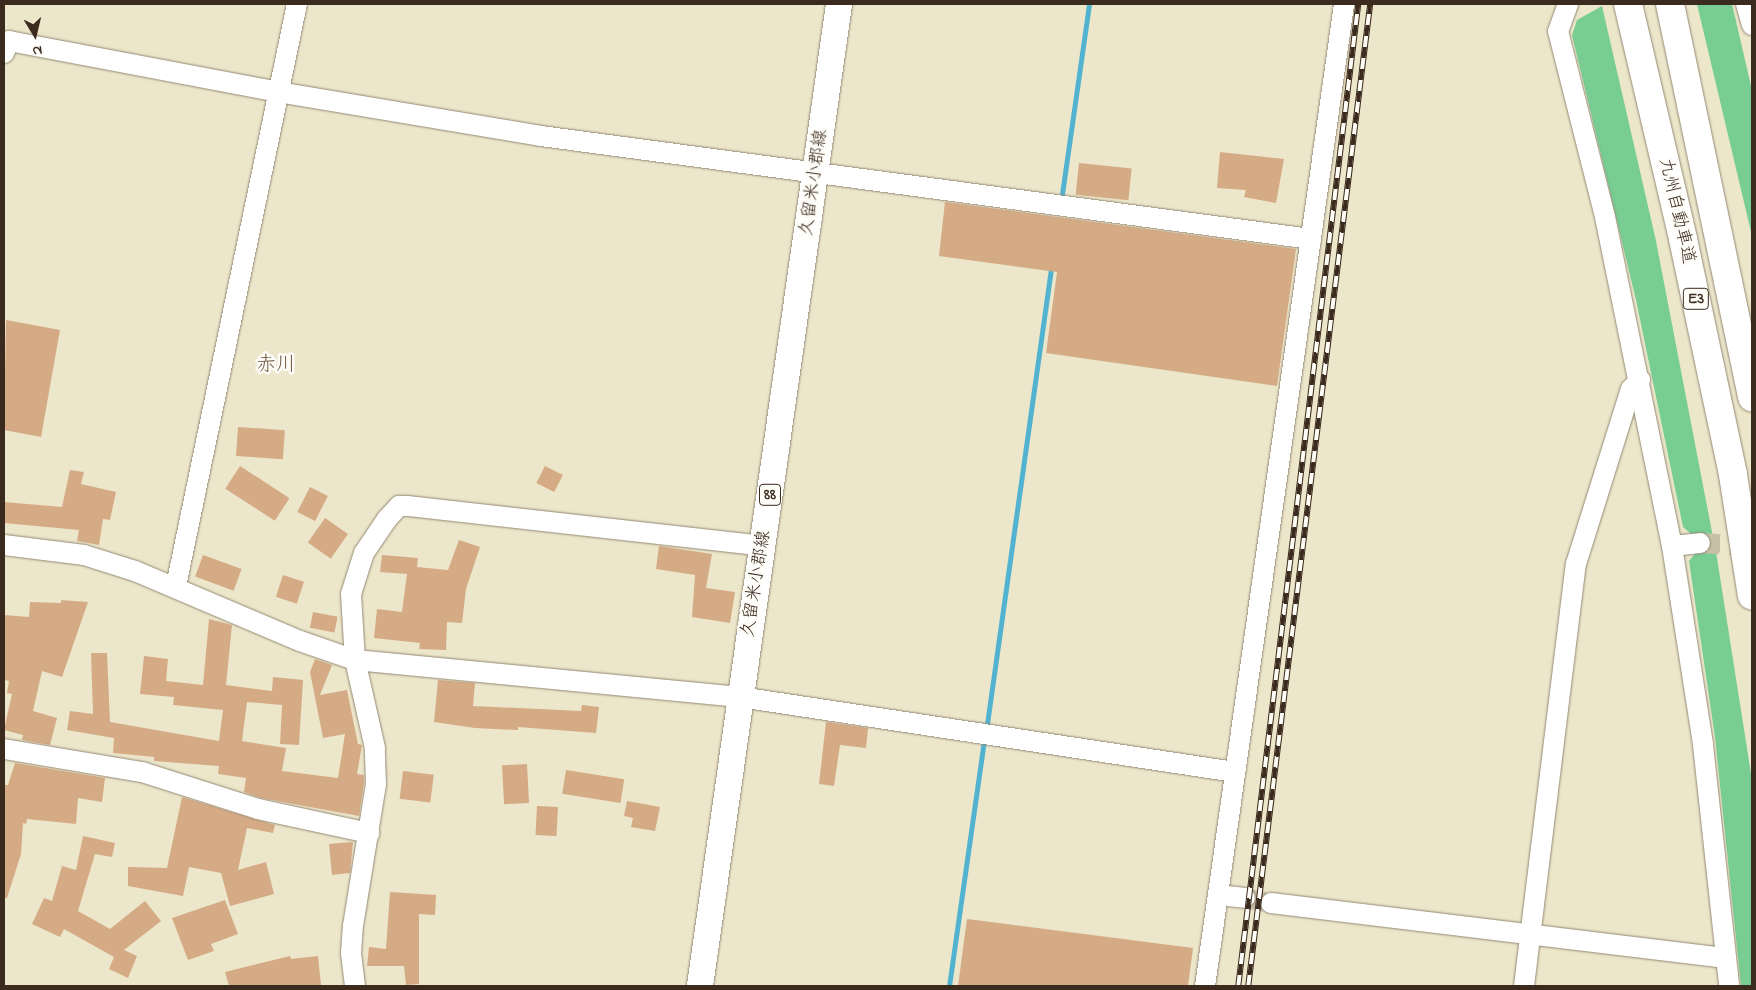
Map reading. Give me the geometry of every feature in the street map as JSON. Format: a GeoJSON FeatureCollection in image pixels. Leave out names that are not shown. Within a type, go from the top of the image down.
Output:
{"type":"FeatureCollection","features":[{"type":"Feature","properties":{"kind":"highway","name":"九州自動車道"},"geometry":{"type":"LineString","coordinates":[[1628,4],[1683,239],[1733,475],[1752,596]]}},
{"type":"Feature","properties":{"kind":"highway","name":"九州自動車道"},"geometry":{"type":"LineString","coordinates":[[1670,4],[1752,398]]}},
{"type":"Feature","properties":{"kind":"main road","name":"久留米小郡線"},"geometry":{"type":"LineString","coordinates":[[700,986],[740,697],[817,172],[839,4]]}},
{"type":"Feature","properties":{"kind":"street"},"geometry":{"type":"LineString","coordinates":[[176,586],[296,4]]}},
{"type":"Feature","properties":{"kind":"street"},"geometry":{"type":"LineString","coordinates":[[1205,986],[1344,4]]}},
{"type":"Feature","properties":{"kind":"street"},"geometry":{"type":"LineString","coordinates":[[1568,4],[1558,31],[1605,216],[1640,380],[1672,546],[1703,745],[1729,986]]}},
{"type":"Feature","properties":{"kind":"street"},"geometry":{"type":"LineString","coordinates":[[1746,4],[1752,25]]}},
{"type":"Feature","properties":{"kind":"street"},"geometry":{"type":"LineString","coordinates":[[4,53],[9,41],[278,92],[541,136],[1311,239]]}},
{"type":"Feature","properties":{"kind":"street"},"geometry":{"type":"LineString","coordinates":[[1524,986],[1576,564],[1630,389],[1640,380]]}},
{"type":"Feature","properties":{"kind":"street"},"geometry":{"type":"LineString","coordinates":[[355,986],[351,953],[352,926],[376,784],[375,748],[356,660],[351,594],[355,575],[364,553],[399,506],[763,546]]}},
{"type":"Feature","properties":{"kind":"street"},"geometry":{"type":"LineString","coordinates":[[1672,546],[1700,543]]}},
{"type":"Feature","properties":{"kind":"street"},"geometry":{"type":"LineString","coordinates":[[4,545],[84,555],[176,586],[300,641],[356,660],[740,697],[1235,772]]}},
{"type":"Feature","properties":{"kind":"street"},"geometry":{"type":"LineString","coordinates":[[4,749],[142,772],[258,809],[369,833]]}},
{"type":"Feature","properties":{"kind":"street"},"geometry":{"type":"LineString","coordinates":[[1218,895],[1245,898]]}},
{"type":"Feature","properties":{"kind":"street"},"geometry":{"type":"LineString","coordinates":[[1271,904],[1530,937],[1726,958]]}},
{"type":"Feature","properties":{"kind":"green space"},"geometry":{"type":"Polygon","coordinates":[[[1697,4],[1732,4],[1752,90],[1752,236],[1697,4]]]}},
{"type":"Feature","properties":{"kind":"green space"},"geometry":{"type":"Polygon","coordinates":[[[1602,6],[1656,241],[1717,558],[1752,780],[1752,986],[1741,986],[1715,737],[1689,561],[1703,544],[1683,527],[1636,300],[1572,35],[1577,20],[1602,6]]]}},
{"type":"Feature","properties":{"kind":"building"},"geometry":{"type":"Polygon","coordinates":[[[1220,152],[1284,159],[1276,203],[1244,197],[1246,190],[1217,188],[1220,152]]]}},
{"type":"Feature","properties":{"kind":"building"},"geometry":{"type":"Polygon","coordinates":[[[1079,163],[1132,169],[1128,200],[1076,195],[1079,163]]]}},
{"type":"Feature","properties":{"kind":"building"},"geometry":{"type":"Polygon","coordinates":[[[945,202],[1296,249],[1277,386],[1046,353],[1057,272],[939,256],[945,202]]]}},
{"type":"Feature","properties":{"kind":"building"},"geometry":{"type":"Polygon","coordinates":[[[6,320],[60,330],[41,437],[4,430],[6,320]]]}},
{"type":"Feature","properties":{"kind":"building"},"geometry":{"type":"Polygon","coordinates":[[[238,427],[285,430],[283,459],[236,456],[238,427]]]}},
{"type":"Feature","properties":{"kind":"building"},"geometry":{"type":"Polygon","coordinates":[[[240,466],[289,498],[275,521],[225,489],[240,466]]]}},
{"type":"Feature","properties":{"kind":"building"},"geometry":{"type":"Polygon","coordinates":[[[545,466],[563,475],[554,492],[536,483],[545,466]]]}},
{"type":"Feature","properties":{"kind":"building"},"geometry":{"type":"Polygon","coordinates":[[[70,470],[84,472],[81,484],[116,492],[110,520],[103,519],[99,545],[77,541],[79,530],[4,523],[4,502],[62,507],[70,470]]]}},
{"type":"Feature","properties":{"kind":"building"},"geometry":{"type":"Polygon","coordinates":[[[310,487],[328,496],[315,521],[297,512],[310,487]]]}},
{"type":"Feature","properties":{"kind":"building"},"geometry":{"type":"Polygon","coordinates":[[[325,518],[348,534],[331,559],[308,543],[325,518]]]}},
{"type":"Feature","properties":{"kind":"building"},"geometry":{"type":"Polygon","coordinates":[[[459,540],[480,547],[466,589],[462,623],[447,622],[446,650],[419,649],[420,643],[374,638],[377,609],[402,612],[407,574],[380,572],[382,555],[418,558],[417,567],[448,570],[459,540]]]}},
{"type":"Feature","properties":{"kind":"building"},"geometry":{"type":"Polygon","coordinates":[[[659,546],[712,554],[706,588],[735,592],[730,623],[692,617],[695,575],[656,569],[659,546]]]}},
{"type":"Feature","properties":{"kind":"building"},"geometry":{"type":"Polygon","coordinates":[[[203,555],[242,569],[234,591],[195,577],[203,555]]]}},
{"type":"Feature","properties":{"kind":"building"},"geometry":{"type":"Polygon","coordinates":[[[283,575],[304,582],[297,604],[276,597],[283,575]]]}},
{"type":"Feature","properties":{"kind":"building"},"geometry":{"type":"Polygon","coordinates":[[[61,600],[88,602],[62,677],[42,671],[33,711],[57,718],[50,745],[22,740],[23,735],[4,730],[12,694],[7,693],[9,681],[4,680],[4,615],[29,617],[30,602],[61,603],[61,600]]]}},
{"type":"Feature","properties":{"kind":"building"},"geometry":{"type":"Polygon","coordinates":[[[313,612],[338,617],[334,632],[310,628],[313,612]]]}},
{"type":"Feature","properties":{"kind":"building"},"geometry":{"type":"Polygon","coordinates":[[[209,619],[232,625],[226,685],[272,691],[273,677],[303,680],[299,745],[280,744],[282,705],[247,702],[242,741],[286,748],[282,771],[338,778],[345,734],[323,738],[310,672],[315,659],[332,665],[320,695],[347,690],[358,744],[362,745],[357,774],[364,775],[359,816],[261,798],[244,792],[246,778],[218,774],[219,766],[154,761],[154,757],[113,753],[114,738],[67,730],[70,711],[93,714],[91,653],[107,653],[110,722],[219,741],[223,710],[173,705],[174,697],[140,694],[144,656],[168,659],[166,681],[203,685],[209,619]]]}},
{"type":"Feature","properties":{"kind":"building"},"geometry":{"type":"Polygon","coordinates":[[[438,680],[475,683],[473,706],[581,711],[582,705],[599,707],[596,733],[518,727],[518,730],[475,728],[434,722],[438,680]]]}},
{"type":"Feature","properties":{"kind":"building"},"geometry":{"type":"Polygon","coordinates":[[[826,722],[868,728],[866,748],[840,745],[834,786],[819,784],[826,722]]]}},
{"type":"Feature","properties":{"kind":"building"},"geometry":{"type":"Polygon","coordinates":[[[15,763],[105,778],[102,802],[78,798],[76,824],[27,819],[26,824],[23,823],[21,854],[7,898],[4,898],[4,785],[8,785],[15,763]]]}},
{"type":"Feature","properties":{"kind":"building"},"geometry":{"type":"Polygon","coordinates":[[[527,764],[529,803],[504,804],[502,765],[527,764]]]}},
{"type":"Feature","properties":{"kind":"building"},"geometry":{"type":"Polygon","coordinates":[[[566,770],[624,779],[621,803],[562,794],[566,770]]]}},
{"type":"Feature","properties":{"kind":"building"},"geometry":{"type":"Polygon","coordinates":[[[403,771],[434,775],[430,803],[400,799],[403,771]]]}},
{"type":"Feature","properties":{"kind":"building"},"geometry":{"type":"Polygon","coordinates":[[[182,797],[275,825],[273,833],[247,828],[238,870],[266,862],[274,894],[230,906],[221,873],[189,867],[183,896],[128,886],[128,867],[167,868],[182,797]]]}},
{"type":"Feature","properties":{"kind":"building"},"geometry":{"type":"Polygon","coordinates":[[[627,801],[660,807],[655,831],[631,827],[633,818],[624,816],[627,801]]]}},
{"type":"Feature","properties":{"kind":"building"},"geometry":{"type":"Polygon","coordinates":[[[537,806],[558,807],[556,836],[535,835],[537,806]]]}},
{"type":"Feature","properties":{"kind":"building"},"geometry":{"type":"Polygon","coordinates":[[[83,836],[115,843],[112,857],[95,854],[78,911],[110,929],[145,901],[161,921],[124,950],[137,956],[128,978],[109,969],[114,957],[64,929],[60,937],[32,924],[44,898],[52,901],[62,866],[76,870],[83,836]]]}},
{"type":"Feature","properties":{"kind":"building"},"geometry":{"type":"Polygon","coordinates":[[[353,842],[350,873],[332,875],[329,844],[353,842]]]}},
{"type":"Feature","properties":{"kind":"building"},"geometry":{"type":"Polygon","coordinates":[[[390,892],[436,895],[435,915],[419,914],[419,984],[406,985],[404,966],[367,966],[369,947],[386,949],[390,892]]]}},
{"type":"Feature","properties":{"kind":"building"},"geometry":{"type":"Polygon","coordinates":[[[225,900],[238,934],[211,944],[214,951],[188,960],[172,918],[225,900]]]}},
{"type":"Feature","properties":{"kind":"building"},"geometry":{"type":"Polygon","coordinates":[[[967,919],[1193,948],[1188,986],[958,986],[967,919]]]}},
{"type":"Feature","properties":{"kind":"building"},"geometry":{"type":"Polygon","coordinates":[[[290,956],[291,959],[318,956],[321,985],[229,986],[225,972],[290,956]]]}},
{"type":"Feature","properties":{"kind":"waterway"},"geometry":{"type":"LineString","coordinates":[[1061,201],[1089,4]]}},
{"type":"Feature","properties":{"kind":"waterway"},"geometry":{"type":"LineString","coordinates":[[986,731],[1051,266]]}},
{"type":"Feature","properties":{"kind":"waterway"},"geometry":{"type":"LineString","coordinates":[[949,986],[984,739]]}},
{"type":"Feature","properties":{"kind":"tunnel"},"geometry":{"type":"LineString","coordinates":[[1700,543],[1752,546]]}},
{"type":"Feature","properties":{"kind":"tunnel"},"geometry":{"type":"LineString","coordinates":[[1245,898],[1271,903]]}},
{"type":"Feature","properties":{"kind":"railway"},"geometry":{"type":"LineString","coordinates":[[1238,986],[1358,4]]}},
{"type":"Feature","properties":{"kind":"railway"},"geometry":{"type":"LineString","coordinates":[[1248,986],[1370,4]]}},
{"type":"Feature","properties":{"kind":"district","name":"赤川"},"geometry":{"type":"Point","coordinates":[276,365]}}]}
